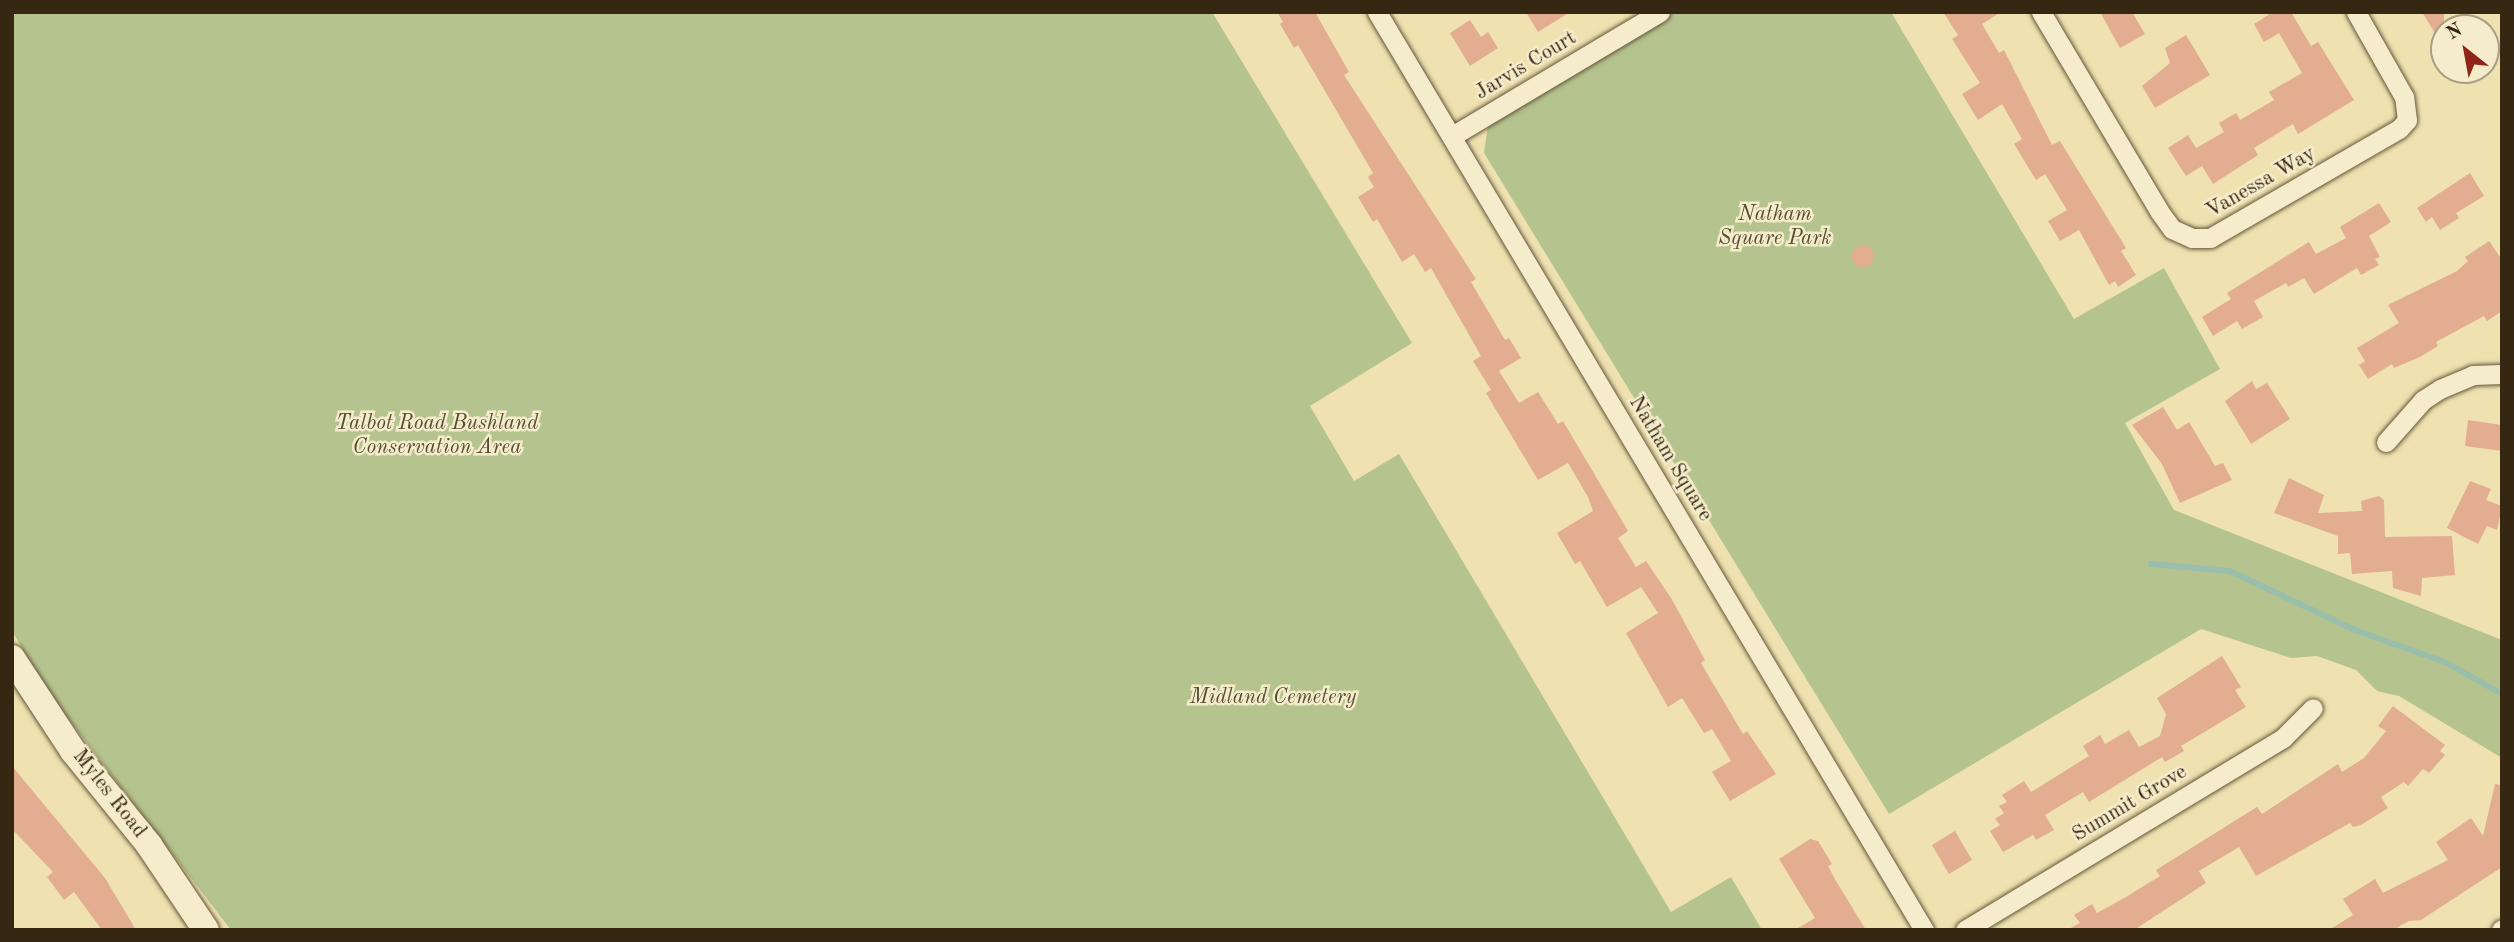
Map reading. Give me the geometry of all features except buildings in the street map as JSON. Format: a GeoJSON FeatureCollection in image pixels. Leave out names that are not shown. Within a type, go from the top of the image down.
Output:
{"type":"FeatureCollection","features":[{"type":"Feature","properties":{"kind":"street","name":"Natham Square"},"geometry":{"type":"LineString","coordinates":[[1377,12],[1924,930]]}},
{"type":"Feature","properties":{"kind":"street","name":"Jarvis Court"},"geometry":{"type":"LineString","coordinates":[[1452,136],[1660,12]]}},
{"type":"Feature","properties":{"kind":"street","name":"Vanessa Way"},"geometry":{"type":"LineString","coordinates":[[2041,12],[2159,211],[2172,229],[2192,238],[2210,238],[2399,129],[2407,120],[2404,97],[2356,12]]}},
{"type":"Feature","properties":{"kind":"street"},"geometry":{"type":"LineString","coordinates":[[2386,442],[2423,400],[2440,389],[2473,374],[2502,374]]}},
{"type":"Feature","properties":{"kind":"street","name":"Myles Road"},"geometry":{"type":"LineString","coordinates":[[12,658],[73,751],[149,845],[206,930]]}},
{"type":"Feature","properties":{"kind":"street","name":"Summit Grove"},"geometry":{"type":"LineString","coordinates":[[1965,930],[2283,738],[2313,708]]}},
{"type":"Feature","properties":{"kind":"green space","name":"Talbot Road Bushland Conservation Area"},"geometry":{"type":"Polygon","coordinates":[[[12,12],[1212,12],[1412,343],[1310,406],[1354,481],[1399,454],[1671,912],[1731,877],[1762,930],[231,930],[50,695],[12,631],[12,12]]]}},
{"type":"Feature","properties":{"kind":"green space","name":"Natham Square Park"},"geometry":{"type":"Polygon","coordinates":[[[1674,12],[1891,12],[2074,319],[2164,268],[2220,369],[2125,423],[2174,510],[2502,640],[2502,758],[2399,696],[2377,691],[2356,670],[2317,656],[2291,658],[2201,629],[1889,814],[1484,153],[1488,125],[1674,12]]]}},
{"type":"Feature","properties":{"kind":"waterway"},"geometry":{"type":"LineString","coordinates":[[2151,564],[2230,571],[2355,630],[2445,662],[2502,694]]}},
{"type":"Feature","properties":{"kind":"park label","name":"Midland Cemetery"},"geometry":{"type":"Point","coordinates":[1273,698]}}]}
